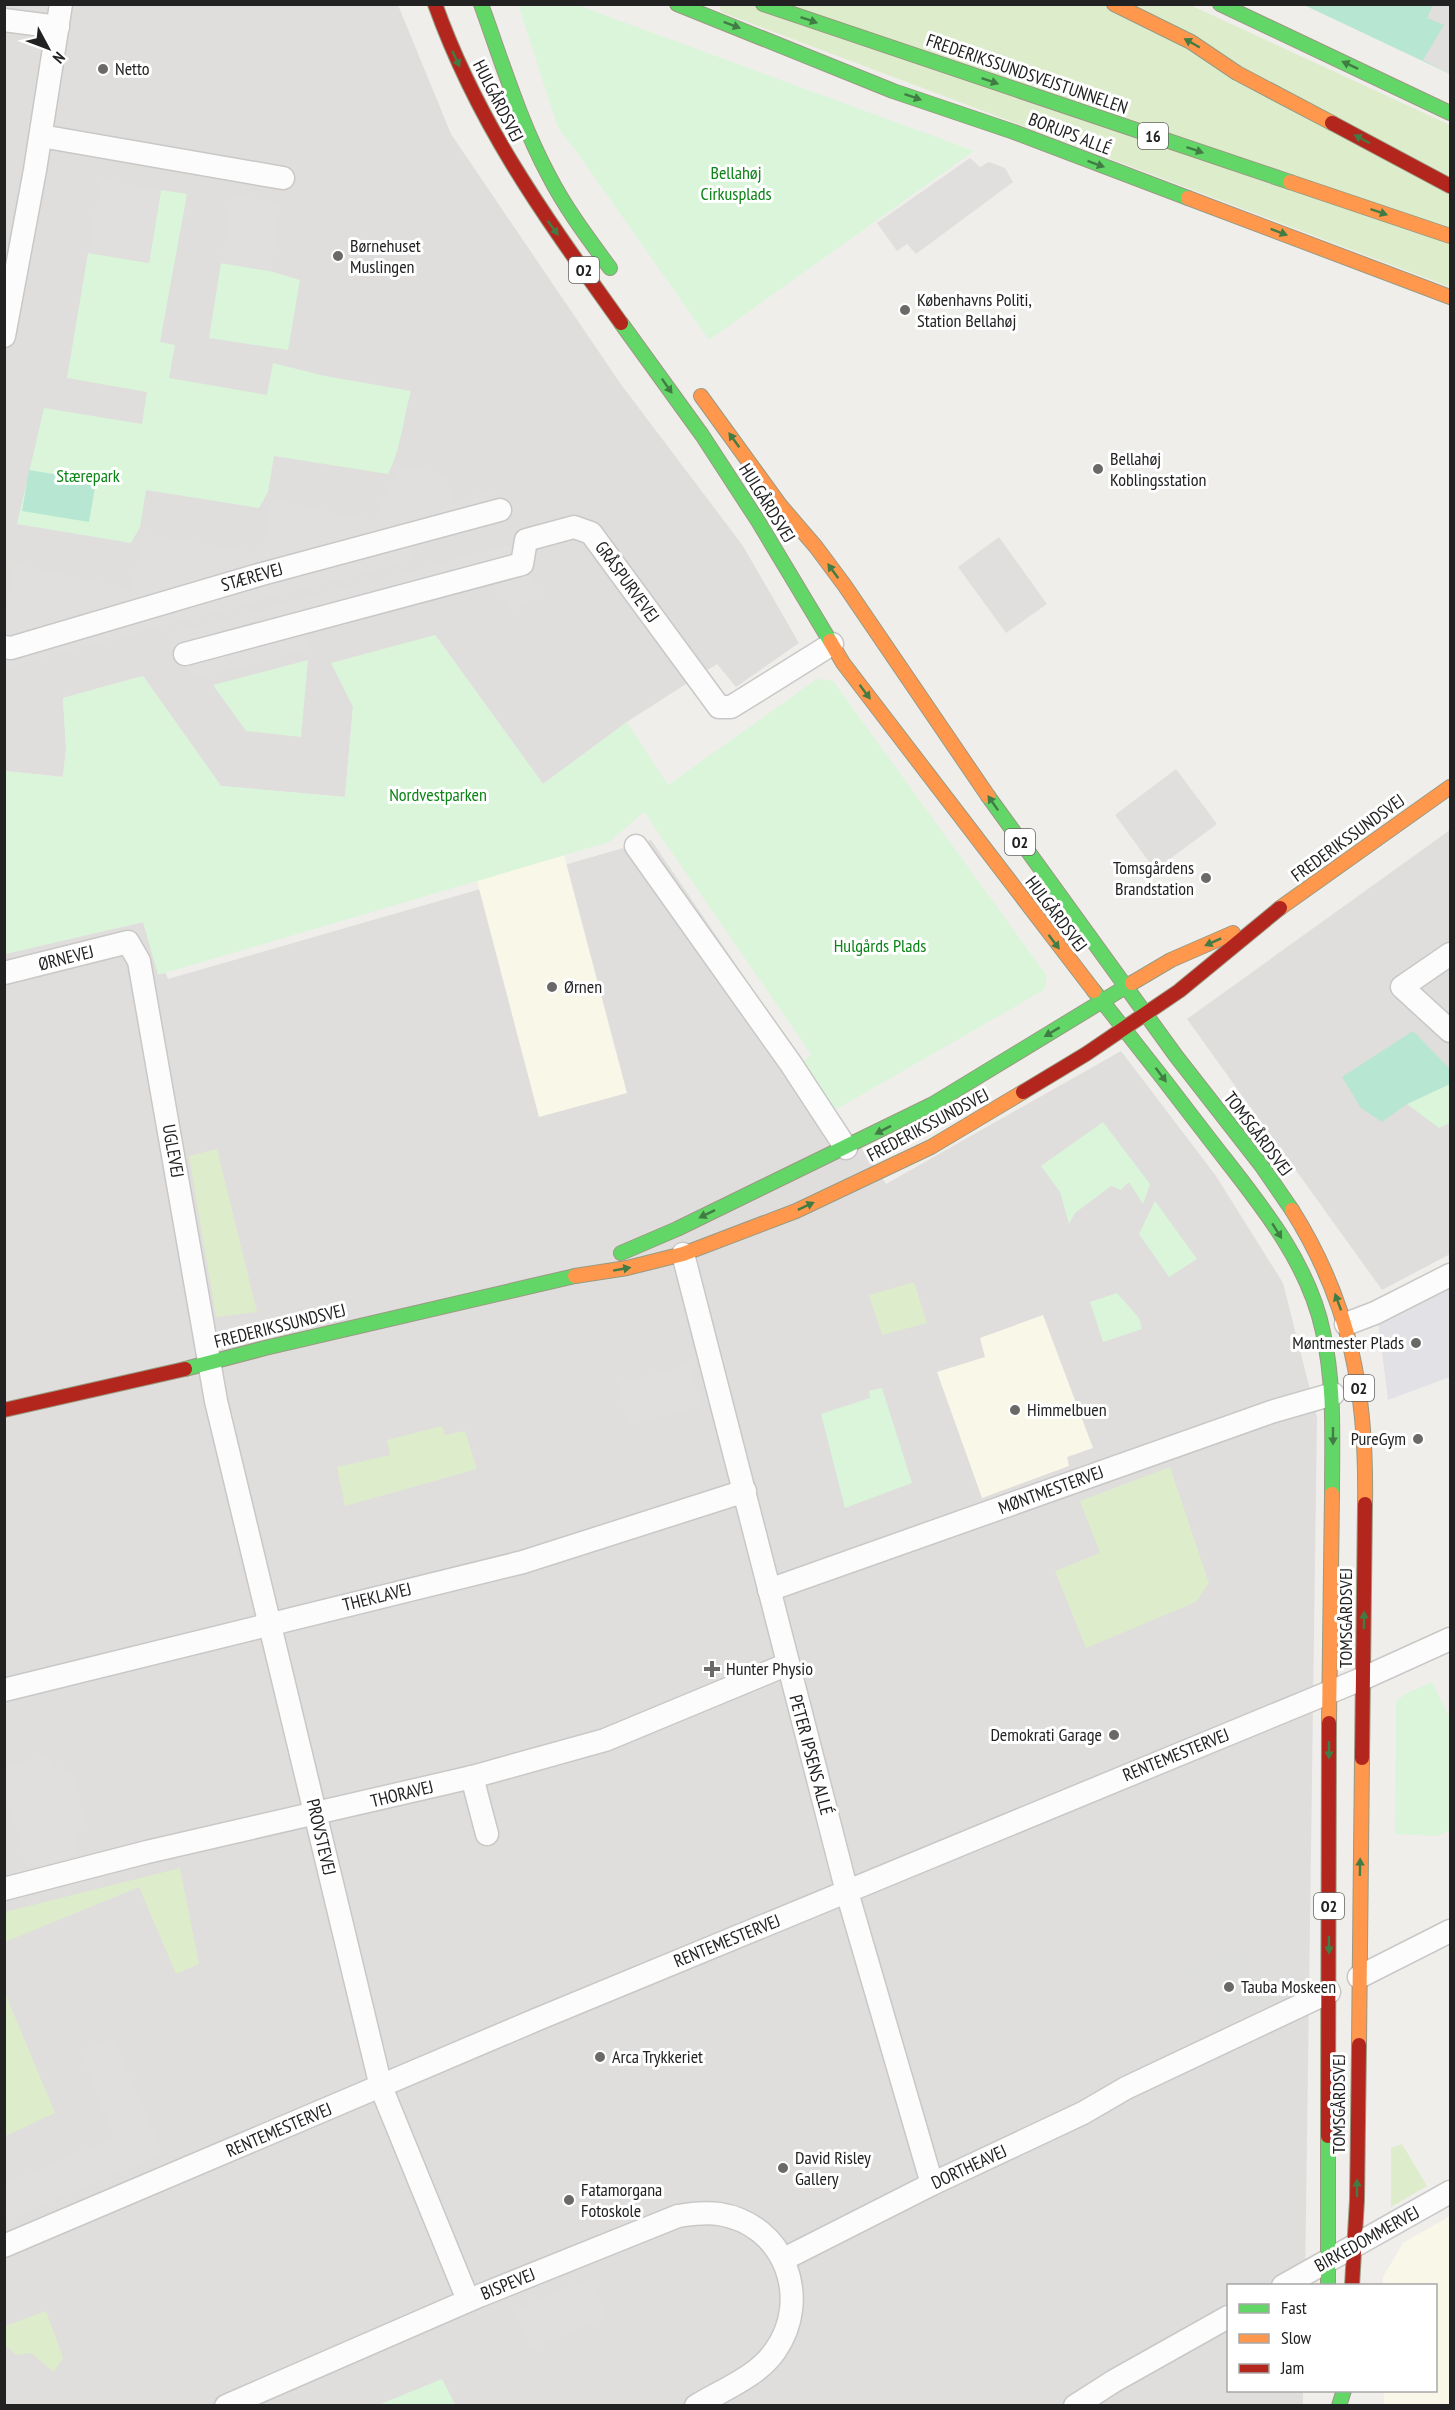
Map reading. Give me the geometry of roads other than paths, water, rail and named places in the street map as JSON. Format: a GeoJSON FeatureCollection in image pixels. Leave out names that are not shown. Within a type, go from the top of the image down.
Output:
{"type":"FeatureCollection","features":[{"type":"Feature","properties":{"kind":"main road","name":"HULGÅRDSVEJ"},"geometry":{"type":"LineString","coordinates":[[435,4],[455,56],[485,119],[507,158],[543,214],[702,435],[758,521],[843,663],[1102,1002]]}},
{"type":"Feature","properties":{"kind":"main road","name":"HULGÅRDSVEJ"},"geometry":{"type":"LineString","coordinates":[[481,4],[509,82],[541,160],[560,198],[619,280]]}},
{"type":"Feature","properties":{"kind":"main road","name":"BORUPS ALLÉ"},"geometry":{"type":"LineString","coordinates":[[677,4],[893,91],[1014,132],[1450,297]]}},
{"type":"Feature","properties":{"kind":"main road","name":"FREDERIKSSUNDSVEJSTUNNELEN"},"geometry":{"type":"LineString","coordinates":[[763,4],[1450,236]]}},
{"type":"Feature","properties":{"kind":"main road"},"geometry":{"type":"LineString","coordinates":[[1114,4],[1191,42],[1237,72],[1450,186]]}},
{"type":"Feature","properties":{"kind":"main road"},"geometry":{"type":"LineString","coordinates":[[1220,4],[1450,113]]}},
{"type":"Feature","properties":{"kind":"main road"},"geometry":{"type":"LineString","coordinates":[[511,123],[541,160]]}},
{"type":"Feature","properties":{"kind":"main road","name":"HULGÅRDSVEJ"},"geometry":{"type":"LineString","coordinates":[[692,383],[780,505],[839,579],[1033,860],[1125,987]]}},
{"type":"Feature","properties":{"kind":"main road","name":"FREDERIKSSUNDSVEJ"},"geometry":{"type":"LineString","coordinates":[[4,1410],[155,1377],[564,1278],[627,1268],[683,1254],[796,1211],[888,1169],[965,1128],[1124,1029],[1188,985],[1266,918],[1450,787]]}},
{"type":"Feature","properties":{"kind":"main road","name":"FREDERIKSSUNDSVEJ"},"geometry":{"type":"LineString","coordinates":[[564,1278],[677,1229],[933,1104],[1171,960],[1266,918]]}},
{"type":"Feature","properties":{"kind":"main road"},"geometry":{"type":"LineString","coordinates":[[1100,1025],[1113,1015],[1122,1003],[1125,987]]}},
{"type":"Feature","properties":{"kind":"main road","name":"O2"},"geometry":{"type":"LineString","coordinates":[[1125,987],[1146,1014]]}},
{"type":"Feature","properties":{"kind":"main road","name":"O2"},"geometry":{"type":"LineString","coordinates":[[1102,1002],[1124,1029]]}},
{"type":"Feature","properties":{"kind":"main road","name":"TOMSGÅRDSVEJ"},"geometry":{"type":"LineString","coordinates":[[1146,1014],[1208,1098],[1235,1130],[1282,1196],[1314,1248],[1332,1285],[1346,1324],[1358,1376],[1366,1463],[1357,2200],[1353,2284]]}},
{"type":"Feature","properties":{"kind":"main road","name":"TOMSGÅRDSVEJ"},"geometry":{"type":"LineString","coordinates":[[1124,1029],[1262,1207],[1293,1257],[1310,1292],[1323,1330],[1333,1394],[1328,2284]]}},
{"type":"Feature","properties":{"kind":"main road"},"geometry":{"type":"LineString","coordinates":[[965,1128],[1013,1083],[1032,1070]]}},
{"type":"Feature","properties":{"kind":"main road"},"geometry":{"type":"LineString","coordinates":[[677,1229],[683,1254]]}},
{"type":"Feature","properties":{"kind":"street"},"geometry":{"type":"LineString","coordinates":[[4,336],[41,136],[62,4]]}},
{"type":"Feature","properties":{"kind":"street"},"geometry":{"type":"LineString","coordinates":[[4,20],[58,27]]}},
{"type":"Feature","properties":{"kind":"street"},"geometry":{"type":"LineString","coordinates":[[41,136],[283,178]]}},
{"type":"Feature","properties":{"kind":"street","name":"STÆREVEJ"},"geometry":{"type":"LineString","coordinates":[[4,647],[11,648],[262,574],[500,510]]}},
{"type":"Feature","properties":{"kind":"street","name":"GRÅSPURVEVEJ"},"geometry":{"type":"LineString","coordinates":[[185,654],[522,564],[526,540],[574,527],[591,532],[719,707],[732,707],[832,644]]}},
{"type":"Feature","properties":{"kind":"street"},"geometry":{"type":"LineString","coordinates":[[636,846],[791,1064],[846,1148]]}},
{"type":"Feature","properties":{"kind":"street","name":"ØRNEVEJ"},"geometry":{"type":"LineString","coordinates":[[4,974],[128,942]]}},
{"type":"Feature","properties":{"kind":"street","name":"UGLEVEJ"},"geometry":{"type":"LineString","coordinates":[[128,942],[139,960],[210,1362]]}},
{"type":"Feature","properties":{"kind":"street"},"geometry":{"type":"LineString","coordinates":[[1448,961],[1402,987],[1450,1031]]}},
{"type":"Feature","properties":{"kind":"street","name":"PETER IPSENS ALLÉ"},"geometry":{"type":"LineString","coordinates":[[683,1254],[847,1892],[932,2184]]}},
{"type":"Feature","properties":{"kind":"street"},"geometry":{"type":"LineString","coordinates":[[1346,1324],[1375,1313],[1450,1275]]}},
{"type":"Feature","properties":{"kind":"street","name":"PROVSTEVEJ"},"geometry":{"type":"LineString","coordinates":[[210,1362],[216,1401],[381,2087],[468,2300]]}},
{"type":"Feature","properties":{"kind":"street","name":"MØNTMESTERVEJ"},"geometry":{"type":"LineString","coordinates":[[769,1590],[1271,1412],[1333,1394]]}},
{"type":"Feature","properties":{"kind":"street","name":"THEKLAVEJ"},"geometry":{"type":"LineString","coordinates":[[4,1690],[523,1562],[745,1491]]}},
{"type":"Feature","properties":{"kind":"street","name":"RENTEMESTERVEJ"},"geometry":{"type":"LineString","coordinates":[[4,2246],[538,2019],[1364,1678],[1450,1639]]}},
{"type":"Feature","properties":{"kind":"street","name":"THORAVEJ"},"geometry":{"type":"LineString","coordinates":[[4,1889],[147,1852],[472,1777],[605,1740],[788,1664]]}},
{"type":"Feature","properties":{"kind":"street"},"geometry":{"type":"LineString","coordinates":[[472,1777],[487,1834]]}},
{"type":"Feature","properties":{"kind":"street"},"geometry":{"type":"LineString","coordinates":[[1359,1977],[1450,1931]]}},
{"type":"Feature","properties":{"kind":"street","name":"DORTHEAVEJ"},"geometry":{"type":"LineString","coordinates":[[784,2259],[932,2184],[1049,2130],[1126,2088],[1329,1992]]}},
{"type":"Feature","properties":{"kind":"street","name":"BIRKEDOMMERVEJ"},"geometry":{"type":"LineString","coordinates":[[1286,2284],[1450,2192]]}},
{"type":"Feature","properties":{"kind":"street","name":"BISPEVEJ"},"geometry":{"type":"LineString","coordinates":[[225,2406],[468,2300],[678,2216],[701,2212],[739,2219],[771,2241],[784,2259]]}},
{"type":"Feature","properties":{"kind":"street"},"geometry":{"type":"LineString","coordinates":[[696,2406],[762,2366],[774,2353],[784,2336],[791,2316],[793,2296],[790,2276],[784,2259]]}},
{"type":"Feature","properties":{"kind":"street"},"geometry":{"type":"LineString","coordinates":[[1075,2406],[1113,2381],[1227,2318]]}},
{"type":"Feature","properties":{"kind":"place","name":"Netto"},"geometry":{"type":"Point","coordinates":[103,69]}},
{"type":"Feature","properties":{"kind":"place","name":"Børnehuset Muslingen"},"geometry":{"type":"Point","coordinates":[338,256]}},
{"type":"Feature","properties":{"kind":"place","name":"Københavns Politi, Station Bellahøj"},"geometry":{"type":"Point","coordinates":[905,310]}},
{"type":"Feature","properties":{"kind":"place","name":"Bellahøj Koblingsstation"},"geometry":{"type":"Point","coordinates":[1098,469]}},
{"type":"Feature","properties":{"kind":"place","name":"Tomsgårdens Brandstation"},"geometry":{"type":"Point","coordinates":[1206,878]}},
{"type":"Feature","properties":{"kind":"place","name":"Ørnen"},"geometry":{"type":"Point","coordinates":[552,987]}},
{"type":"Feature","properties":{"kind":"place","name":"Møntmester Plads"},"geometry":{"type":"Point","coordinates":[1416,1343]}},
{"type":"Feature","properties":{"kind":"place","name":"Himmelbuen"},"geometry":{"type":"Point","coordinates":[1015,1410]}},
{"type":"Feature","properties":{"kind":"place","name":"PureGym"},"geometry":{"type":"Point","coordinates":[1418,1439]}},
{"type":"Feature","properties":{"kind":"place","name":"Hunter Physio"},"geometry":{"type":"Point","coordinates":[712,1669]}},
{"type":"Feature","properties":{"kind":"place","name":"Demokrati Garage"},"geometry":{"type":"Point","coordinates":[1114,1735]}},
{"type":"Feature","properties":{"kind":"place","name":"Tauba Moskeen"},"geometry":{"type":"Point","coordinates":[1229,1987]}},
{"type":"Feature","properties":{"kind":"place","name":"Arca Trykkeriet"},"geometry":{"type":"Point","coordinates":[600,2057]}},
{"type":"Feature","properties":{"kind":"place","name":"David Risley Gallery"},"geometry":{"type":"Point","coordinates":[783,2168]}},
{"type":"Feature","properties":{"kind":"place","name":"Fatamorgana Fotoskole"},"geometry":{"type":"Point","coordinates":[569,2200]}},
{"type":"Feature","properties":{"kind":"park label","name":"Bellahøj Cirkusplads"},"geometry":{"type":"Point","coordinates":[736,183]}},
{"type":"Feature","properties":{"kind":"park label","name":"Stærepark"},"geometry":{"type":"Point","coordinates":[88,476]}},
{"type":"Feature","properties":{"kind":"park label","name":"Nordvestparken"},"geometry":{"type":"Point","coordinates":[438,795]}},
{"type":"Feature","properties":{"kind":"park label","name":"Hulgårds Plads"},"geometry":{"type":"Point","coordinates":[880,946]}}]}
